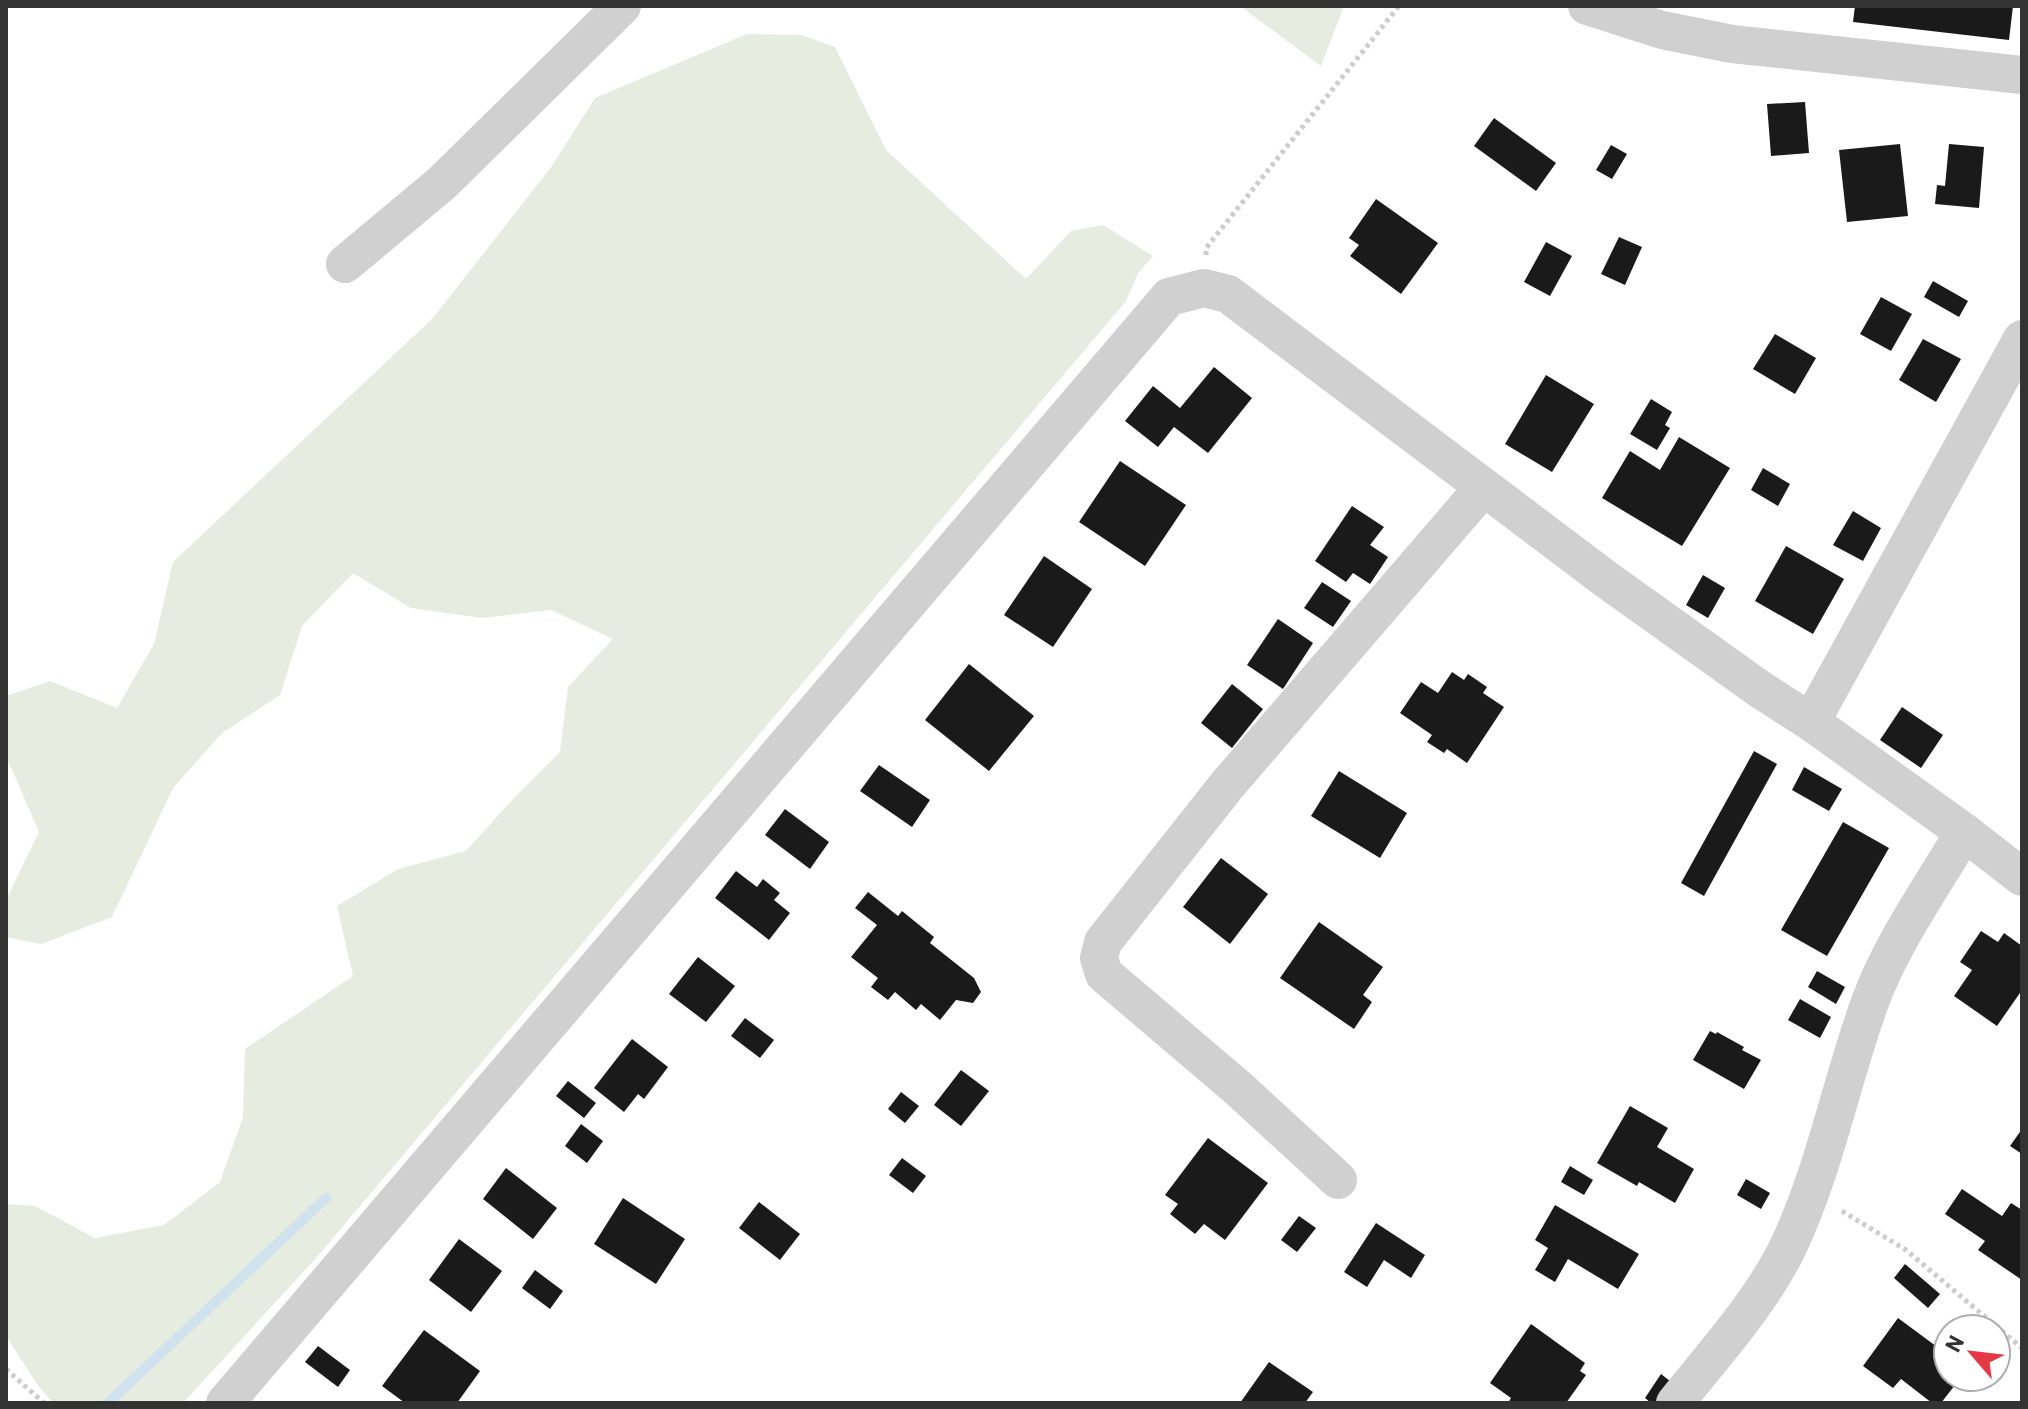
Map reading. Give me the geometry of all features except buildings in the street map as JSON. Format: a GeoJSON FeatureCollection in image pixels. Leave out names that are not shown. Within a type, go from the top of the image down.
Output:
{"type":"FeatureCollection","features":[{"type":"Feature","properties":{"kind":"street"},"geometry":{"type":"LineString","coordinates":[[345,264],[442,183],[622,6]]}},
{"type":"Feature","properties":{"kind":"street"},"geometry":{"type":"LineString","coordinates":[[1587,6],[1662,30],[1732,44],[2022,75]]}},
{"type":"Feature","properties":{"kind":"street"},"geometry":{"type":"LineString","coordinates":[[225,1403],[1169,297],[1204,288],[1228,294],[1483,488],[1761,690],[1811,722],[1964,832],[2022,877]]}},
{"type":"Feature","properties":{"kind":"street"},"geometry":{"type":"LineString","coordinates":[[1811,722],[2022,339]]}},
{"type":"Feature","properties":{"kind":"street"},"geometry":{"type":"LineString","coordinates":[[1338,1180],[1239,1089],[1104,974],[1099,958],[1103,942],[1228,784],[1483,488]]}},
{"type":"Feature","properties":{"kind":"street"},"geometry":{"type":"LineString","coordinates":[[1675,1403],[1749,1310],[1788,1246],[1808,1196],[1870,1002],[1887,964],[1964,832]]}},
{"type":"Feature","properties":{"kind":"path"},"geometry":{"type":"LineString","coordinates":[[1204,288],[1206,248],[1399,6]]}},
{"type":"Feature","properties":{"kind":"path"},"geometry":{"type":"LineString","coordinates":[[1808,1196],[1851,1215],[1906,1250],[2022,1348]]}},
{"type":"Feature","properties":{"kind":"path"},"geometry":{"type":"LineString","coordinates":[[6,1369],[44,1403]]}},
{"type":"Feature","properties":{"kind":"shaded area"},"geometry":{"type":"Polygon","coordinates":[[[1240,6],[1344,6],[1321,66],[1240,6]]]}},
{"type":"Feature","properties":{"kind":"shaded area"},"geometry":{"type":"Polygon","coordinates":[[[747,34],[802,35],[835,47],[886,150],[1026,279],[1071,231],[1103,225],[1153,256],[1138,273],[1126,301],[316,1258],[183,1403],[53,1403],[6,1336],[6,1204],[35,1206],[95,1238],[164,1225],[220,1182],[243,1117],[245,1049],[353,976],[337,906],[398,869],[466,851],[560,752],[568,687],[613,639],[551,610],[482,618],[411,608],[353,573],[302,626],[280,695],[222,733],[173,788],[112,917],[41,944],[6,937],[6,900],[39,832],[6,756],[6,696],[50,681],[117,708],[154,644],[173,562],[433,318],[552,166],[595,98],[747,34]]]}},
{"type":"Feature","properties":{"kind":"waterway"},"geometry":{"type":"LineString","coordinates":[[108,1403],[326,1198]]}}]}
